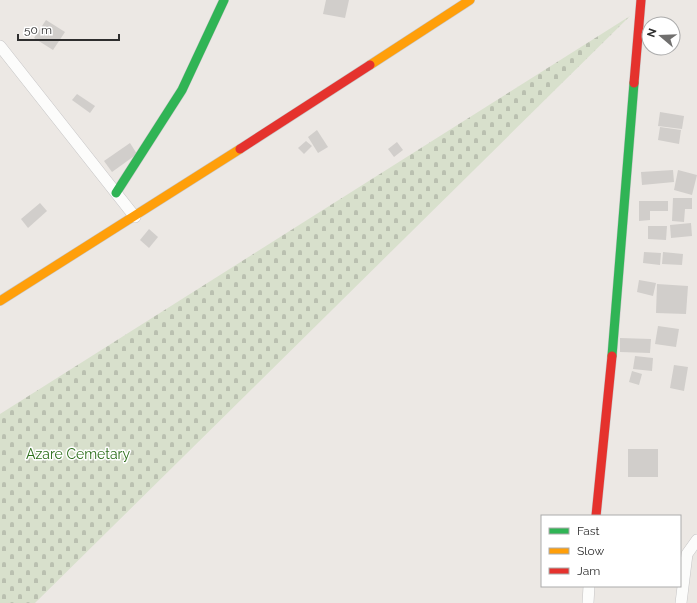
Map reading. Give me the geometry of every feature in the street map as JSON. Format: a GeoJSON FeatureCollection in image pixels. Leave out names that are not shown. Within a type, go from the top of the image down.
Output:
{"type":"FeatureCollection","features":[{"type":"Feature","properties":{"kind":"street"},"geometry":{"type":"LineString","coordinates":[[116,193],[182,90],[224,0]]}},
{"type":"Feature","properties":{"kind":"street"},"geometry":{"type":"LineString","coordinates":[[0,301],[135,217],[470,0]]}},
{"type":"Feature","properties":{"kind":"street"},"geometry":{"type":"LineString","coordinates":[[596,515],[609,392],[641,0]]}},
{"type":"Feature","properties":{"kind":"street"},"geometry":{"type":"LineString","coordinates":[[0,46],[135,217]]}},
{"type":"Feature","properties":{"kind":"street"},"geometry":{"type":"LineString","coordinates":[[681,603],[687,554],[697,540]]}},
{"type":"Feature","properties":{"kind":"street"},"geometry":{"type":"LineString","coordinates":[[588,603],[589,587]]}},
{"type":"Feature","properties":{"kind":"green space","name":"Azare Cemetary"},"geometry":{"type":"Polygon","coordinates":[[[630,16],[35,603],[0,603],[0,414],[630,16]]]}},
{"type":"Feature","properties":{"kind":"building"},"geometry":{"type":"Polygon","coordinates":[[[326,0],[349,0],[345,18],[323,14],[326,0]]]}},
{"type":"Feature","properties":{"kind":"building"},"geometry":{"type":"Polygon","coordinates":[[[46,20],[65,32],[53,50],[34,38],[46,20]]]}},
{"type":"Feature","properties":{"kind":"building"},"geometry":{"type":"Polygon","coordinates":[[[77,94],[95,106],[90,113],[72,100],[77,94]]]}},
{"type":"Feature","properties":{"kind":"building"},"geometry":{"type":"Polygon","coordinates":[[[660,112],[684,116],[682,129],[658,126],[660,112]]]}},
{"type":"Feature","properties":{"kind":"building"},"geometry":{"type":"Polygon","coordinates":[[[660,127],[681,130],[679,144],[658,140],[660,127]]]}},
{"type":"Feature","properties":{"kind":"building"},"geometry":{"type":"Polygon","coordinates":[[[317,130],[328,147],[318,153],[308,137],[317,130]]]}},
{"type":"Feature","properties":{"kind":"building"},"geometry":{"type":"Polygon","coordinates":[[[306,141],[312,146],[304,154],[298,148],[306,141]]]}},
{"type":"Feature","properties":{"kind":"building"},"geometry":{"type":"Polygon","coordinates":[[[397,142],[403,150],[394,157],[388,149],[397,142]]]}},
{"type":"Feature","properties":{"kind":"building"},"geometry":{"type":"Polygon","coordinates":[[[130,143],[137,154],[112,172],[104,161],[130,143]]]}},
{"type":"Feature","properties":{"kind":"building"},"geometry":{"type":"Polygon","coordinates":[[[673,170],[674,182],[642,185],[641,172],[673,170]]]}},
{"type":"Feature","properties":{"kind":"building"},"geometry":{"type":"Polygon","coordinates":[[[678,170],[697,175],[692,195],[674,190],[678,170]]]}},
{"type":"Feature","properties":{"kind":"building"},"geometry":{"type":"Polygon","coordinates":[[[673,198],[692,198],[692,209],[685,209],[684,222],[672,221],[673,198]]]}},
{"type":"Feature","properties":{"kind":"building"},"geometry":{"type":"Polygon","coordinates":[[[639,201],[668,201],[668,211],[650,211],[650,220],[639,221],[639,201]]]}},
{"type":"Feature","properties":{"kind":"building"},"geometry":{"type":"Polygon","coordinates":[[[40,203],[47,211],[28,228],[21,219],[40,203]]]}},
{"type":"Feature","properties":{"kind":"building"},"geometry":{"type":"Polygon","coordinates":[[[691,223],[692,236],[671,238],[670,225],[691,223]]]}},
{"type":"Feature","properties":{"kind":"building"},"geometry":{"type":"Polygon","coordinates":[[[648,226],[667,226],[666,240],[648,239],[648,226]]]}},
{"type":"Feature","properties":{"kind":"building"},"geometry":{"type":"Polygon","coordinates":[[[149,229],[158,237],[149,248],[140,240],[149,229]]]}},
{"type":"Feature","properties":{"kind":"building"},"geometry":{"type":"Polygon","coordinates":[[[644,252],[661,253],[660,265],[643,263],[644,252]]]}},
{"type":"Feature","properties":{"kind":"building"},"geometry":{"type":"Polygon","coordinates":[[[663,252],[683,254],[682,265],[662,264],[663,252]]]}},
{"type":"Feature","properties":{"kind":"building"},"geometry":{"type":"Polygon","coordinates":[[[639,280],[656,283],[653,296],[637,292],[639,280]]]}},
{"type":"Feature","properties":{"kind":"building"},"geometry":{"type":"Polygon","coordinates":[[[657,284],[688,286],[686,314],[656,313],[657,284]]]}},
{"type":"Feature","properties":{"kind":"building"},"geometry":{"type":"Polygon","coordinates":[[[658,326],[679,329],[676,347],[655,344],[658,326]]]}},
{"type":"Feature","properties":{"kind":"building"},"geometry":{"type":"Polygon","coordinates":[[[620,338],[651,339],[650,353],[620,352],[620,338]]]}},
{"type":"Feature","properties":{"kind":"building"},"geometry":{"type":"Polygon","coordinates":[[[635,356],[653,358],[652,371],[633,369],[635,356]]]}},
{"type":"Feature","properties":{"kind":"building"},"geometry":{"type":"Polygon","coordinates":[[[674,365],[688,367],[684,391],[670,388],[674,365]]]}},
{"type":"Feature","properties":{"kind":"building"},"geometry":{"type":"Polygon","coordinates":[[[632,371],[642,374],[639,385],[629,382],[632,371]]]}},
{"type":"Feature","properties":{"kind":"building"},"geometry":{"type":"Polygon","coordinates":[[[628,449],[658,449],[658,477],[628,477],[628,449]]]}},
{"type":"Feature","properties":{"kind":"traffic: fast"},"geometry":{"type":"LineString","coordinates":[[116,193],[182,90],[224,0]]}},
{"type":"Feature","properties":{"kind":"traffic: fast"},"geometry":{"type":"LineString","coordinates":[[612,356],[634,83]]}},
{"type":"Feature","properties":{"kind":"traffic: slow"},"geometry":{"type":"LineString","coordinates":[[370,65],[470,0]]}},
{"type":"Feature","properties":{"kind":"traffic: slow"},"geometry":{"type":"LineString","coordinates":[[0,301],[240,149]]}},
{"type":"Feature","properties":{"kind":"traffic: jam"},"geometry":{"type":"LineString","coordinates":[[634,83],[641,0]]}},
{"type":"Feature","properties":{"kind":"traffic: jam"},"geometry":{"type":"LineString","coordinates":[[240,149],[370,65]]}},
{"type":"Feature","properties":{"kind":"traffic: jam"},"geometry":{"type":"LineString","coordinates":[[596,515],[612,356]]}}]}
